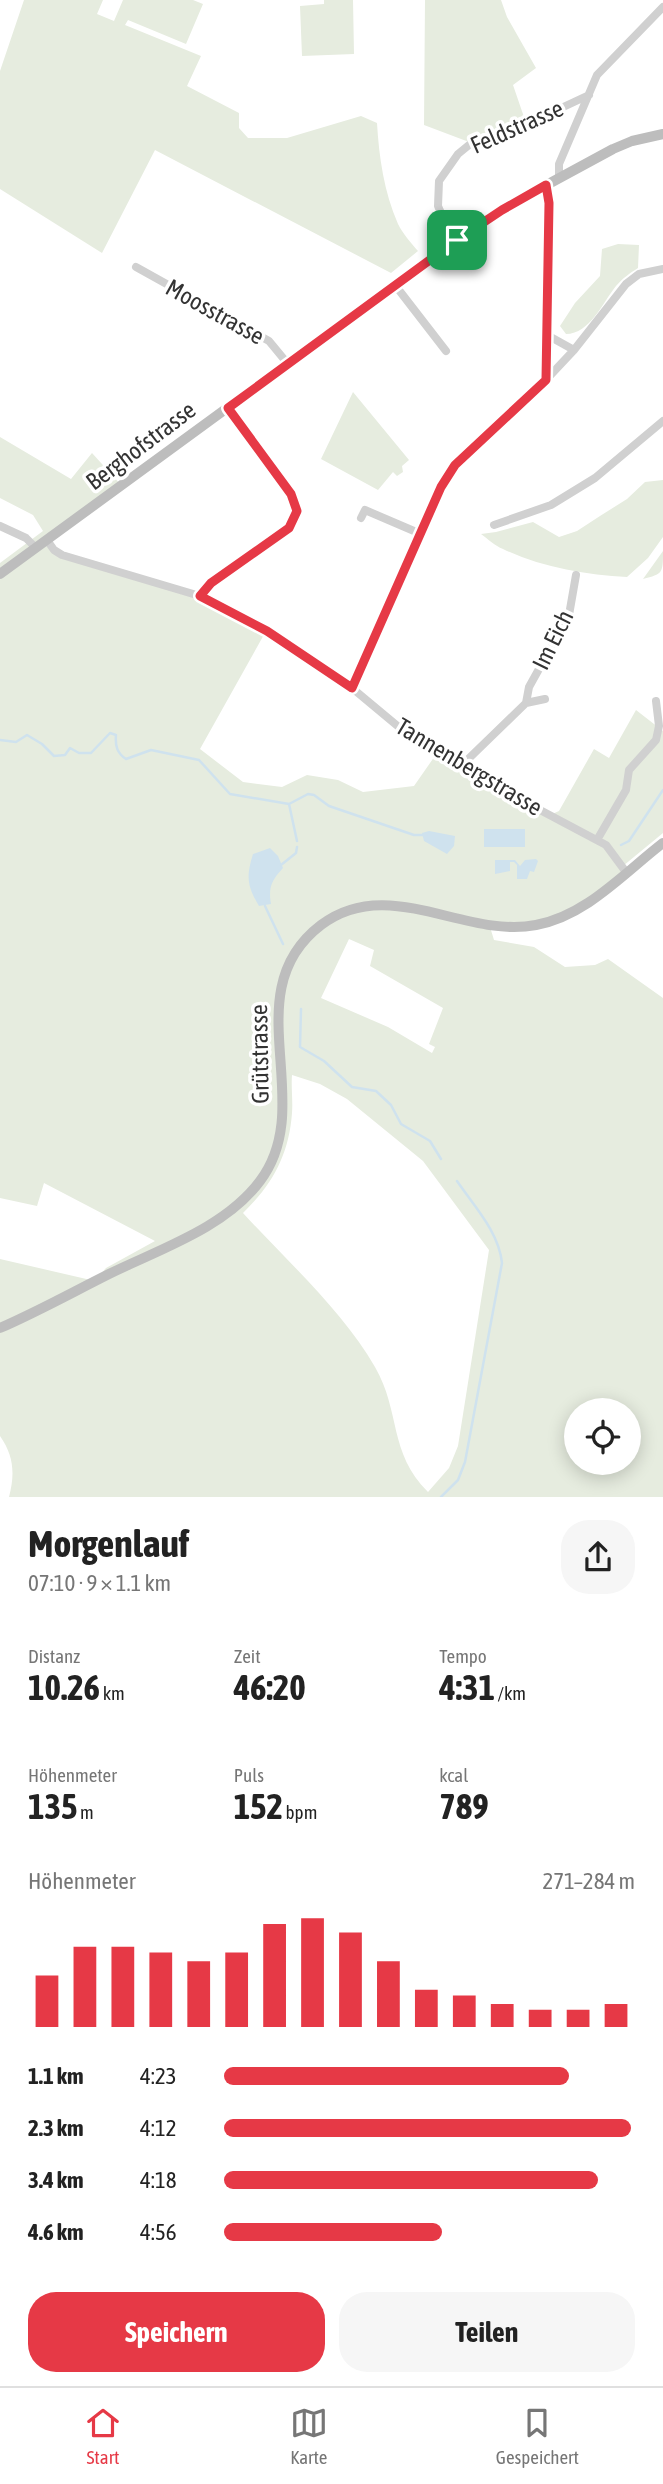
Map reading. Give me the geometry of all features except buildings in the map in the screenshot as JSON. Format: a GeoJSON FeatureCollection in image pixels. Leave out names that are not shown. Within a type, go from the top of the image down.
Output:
{"type":"FeatureCollection","features":[{"type":"Feature","properties":{"kind":"main road","name":"Berghofstrasse"},"geometry":{"type":"LineString","coordinates":[[0,574],[457,240],[502,210],[621,145],[663,134]]}},
{"type":"Feature","properties":{"kind":"main road","name":"Grütstrasse"},"geometry":{"type":"LineString","coordinates":[[0,1328],[199,1230],[237,1205],[262,1179],[271,1163],[281,1133],[277,1031],[279,994],[283,978],[297,948],[324,923],[345,912],[372,905],[426,909],[489,927],[535,926],[575,912],[663,843]]}},
{"type":"Feature","properties":{"kind":"street"},"geometry":{"type":"LineString","coordinates":[[559,178],[559,164],[601,69],[663,6]]}},
{"type":"Feature","properties":{"kind":"street","name":"Feldstrasse"},"geometry":{"type":"LineString","coordinates":[[457,240],[447,227],[438,206],[439,181],[458,154],[469,145],[528,123],[589,95]]}},
{"type":"Feature","properties":{"kind":"street"},"geometry":{"type":"LineString","coordinates":[[546,185],[549,203],[546,380]]}},
{"type":"Feature","properties":{"kind":"street","name":"Moosstrasse"},"geometry":{"type":"LineString","coordinates":[[136,267],[269,341],[288,364]]}},
{"type":"Feature","properties":{"kind":"street"},"geometry":{"type":"LineString","coordinates":[[352,688],[441,487],[455,465],[546,380],[574,350],[626,284],[639,274],[663,269]]}},
{"type":"Feature","properties":{"kind":"street"},"geometry":{"type":"LineString","coordinates":[[395,285],[446,351]]}},
{"type":"Feature","properties":{"kind":"street"},"geometry":{"type":"LineString","coordinates":[[547,335],[574,350]]}},
{"type":"Feature","properties":{"kind":"street"},"geometry":{"type":"LineString","coordinates":[[200,596],[211,583],[289,528],[297,511],[291,494],[228,408]]}},
{"type":"Feature","properties":{"kind":"street"},"geometry":{"type":"LineString","coordinates":[[494,525],[534,512],[595,478],[663,421]]}},
{"type":"Feature","properties":{"kind":"street"},"geometry":{"type":"LineString","coordinates":[[361,518],[365,510],[421,534]]}},
{"type":"Feature","properties":{"kind":"street"},"geometry":{"type":"LineString","coordinates":[[0,526],[26,538],[36,548]]}},
{"type":"Feature","properties":{"kind":"street","name":"Tannenbergstrasse"},"geometry":{"type":"LineString","coordinates":[[47,540],[54,550],[62,555],[200,596],[267,631],[352,688],[412,738],[460,767],[606,845],[626,872]]}},
{"type":"Feature","properties":{"kind":"street","name":"Im Eich"},"geometry":{"type":"LineString","coordinates":[[527,703],[529,687],[569,615],[576,575]]}},
{"type":"Feature","properties":{"kind":"street","name":"Im Eich"},"geometry":{"type":"LineString","coordinates":[[460,767],[527,703],[545,699]]}},
{"type":"Feature","properties":{"kind":"street"},"geometry":{"type":"LineString","coordinates":[[597,840],[626,790],[629,771],[656,740],[659,726],[656,701]]}},
{"type":"Feature","properties":{"kind":"shaded area"},"geometry":{"type":"Polygon","coordinates":[[[24,0],[103,0],[97,14],[114,21],[123,0],[193,0],[203,4],[186,44],[128,20],[125,25],[201,56],[187,86],[239,113],[239,128],[248,138],[287,138],[361,116],[377,123],[389,200],[400,228],[418,251],[391,273],[155,150],[102,253],[0,189],[0,71],[24,0]]]}},
{"type":"Feature","properties":{"kind":"shaded area"},"geometry":{"type":"Polygon","coordinates":[[[324,0],[353,0],[354,54],[302,56],[300,6],[324,4],[324,0]]]}},
{"type":"Feature","properties":{"kind":"shaded area"},"geometry":{"type":"Polygon","coordinates":[[[425,0],[501,0],[507,17],[536,68],[513,85],[525,120],[469,142],[424,125],[425,0]]]}},
{"type":"Feature","properties":{"kind":"shaded area"},"geometry":{"type":"Polygon","coordinates":[[[618,244],[639,245],[638,268],[616,286],[589,323],[575,333],[566,334],[560,326],[575,303],[600,276],[602,249],[618,244]]]}},
{"type":"Feature","properties":{"kind":"shaded area"},"geometry":{"type":"Polygon","coordinates":[[[353,392],[409,460],[402,466],[403,472],[397,476],[393,472],[378,490],[321,459],[353,392]]]}},
{"type":"Feature","properties":{"kind":"shaded area"},"geometry":{"type":"Polygon","coordinates":[[[0,437],[71,479],[92,453],[122,486],[47,540],[52,548],[200,596],[266,631],[200,749],[243,782],[282,787],[307,775],[338,780],[363,792],[414,786],[437,753],[550,815],[559,811],[594,749],[609,758],[636,710],[663,731],[663,833],[623,866],[626,872],[554,921],[490,927],[494,940],[534,947],[565,967],[595,965],[608,959],[663,998],[663,1497],[9,1497],[12,1465],[0,1436],[0,1259],[95,1281],[106,1268],[155,1241],[44,1183],[37,1206],[0,1198],[0,563],[43,531],[33,515],[0,498],[0,437]],[[349,939],[321,998],[388,1027],[432,1053],[435,1047],[429,1044],[443,1008],[370,966],[374,950],[349,939]],[[292,1075],[292,1113],[283,1155],[263,1191],[243,1213],[331,1306],[362,1346],[383,1384],[406,1462],[428,1492],[449,1468],[458,1446],[489,1250],[423,1161],[347,1099],[320,1084],[292,1075]]]}},
{"type":"Feature","properties":{"kind":"shaded area"},"geometry":{"type":"Polygon","coordinates":[[[663,480],[663,537],[648,558],[627,577],[580,572],[532,561],[500,548],[481,534],[533,522],[559,537],[577,531],[627,499],[645,482],[663,480]]]}},
{"type":"Feature","properties":{"kind":"shaded area"},"geometry":{"type":"Polygon","coordinates":[[[663,551],[663,564],[658,574],[643,579],[663,551]]]}},
{"type":"Feature","properties":{"kind":"water"},"geometry":{"type":"Polygon","coordinates":[[[484,829],[525,829],[525,847],[484,847],[484,829]]]}},
{"type":"Feature","properties":{"kind":"water"},"geometry":{"type":"Polygon","coordinates":[[[429,831],[455,836],[454,846],[447,854],[424,841],[422,833],[429,831]]]}},
{"type":"Feature","properties":{"kind":"water"},"geometry":{"type":"Polygon","coordinates":[[[270,848],[278,856],[283,868],[272,884],[271,904],[259,906],[250,887],[249,869],[253,854],[270,848]]]}},
{"type":"Feature","properties":{"kind":"water"},"geometry":{"type":"Polygon","coordinates":[[[495,860],[515,860],[520,866],[525,860],[538,861],[534,872],[530,871],[527,879],[517,879],[517,865],[514,862],[510,862],[510,871],[495,874],[495,860]]]}},
{"type":"Feature","properties":{"kind":"waterway"},"geometry":{"type":"LineString","coordinates":[[0,740],[16,742],[27,735],[42,744],[54,756],[65,755],[70,748],[79,753],[91,753],[110,733],[116,735],[117,749],[126,759],[151,750],[199,760],[230,794],[289,804],[308,794],[314,795],[329,806],[414,835],[426,835]]}},
{"type":"Feature","properties":{"kind":"waterway"},"geometry":{"type":"LineString","coordinates":[[621,845],[629,841],[663,790]]}},
{"type":"Feature","properties":{"kind":"waterway"},"geometry":{"type":"LineString","coordinates":[[289,804],[297,841]]}},
{"type":"Feature","properties":{"kind":"waterway"},"geometry":{"type":"LineString","coordinates":[[281,865],[296,853],[297,847]]}},
{"type":"Feature","properties":{"kind":"waterway"},"geometry":{"type":"LineString","coordinates":[[265,906],[283,944]]}},
{"type":"Feature","properties":{"kind":"waterway"},"geometry":{"type":"LineString","coordinates":[[301,1009],[300,1047],[324,1061],[352,1087],[376,1091],[391,1105],[401,1124],[430,1141],[441,1159]]}},
{"type":"Feature","properties":{"kind":"waterway"},"geometry":{"type":"LineString","coordinates":[[441,1497],[458,1480],[465,1462],[502,1263],[491,1230],[457,1181]]}},
{"type":"Feature","properties":{"kind":"route"},"geometry":{"type":"LineString","coordinates":[[546,185],[549,203],[546,380],[455,465],[441,487],[352,688],[267,631],[200,596],[211,583],[289,528],[297,511],[291,494],[228,408],[457,240],[546,185]]}}]}
